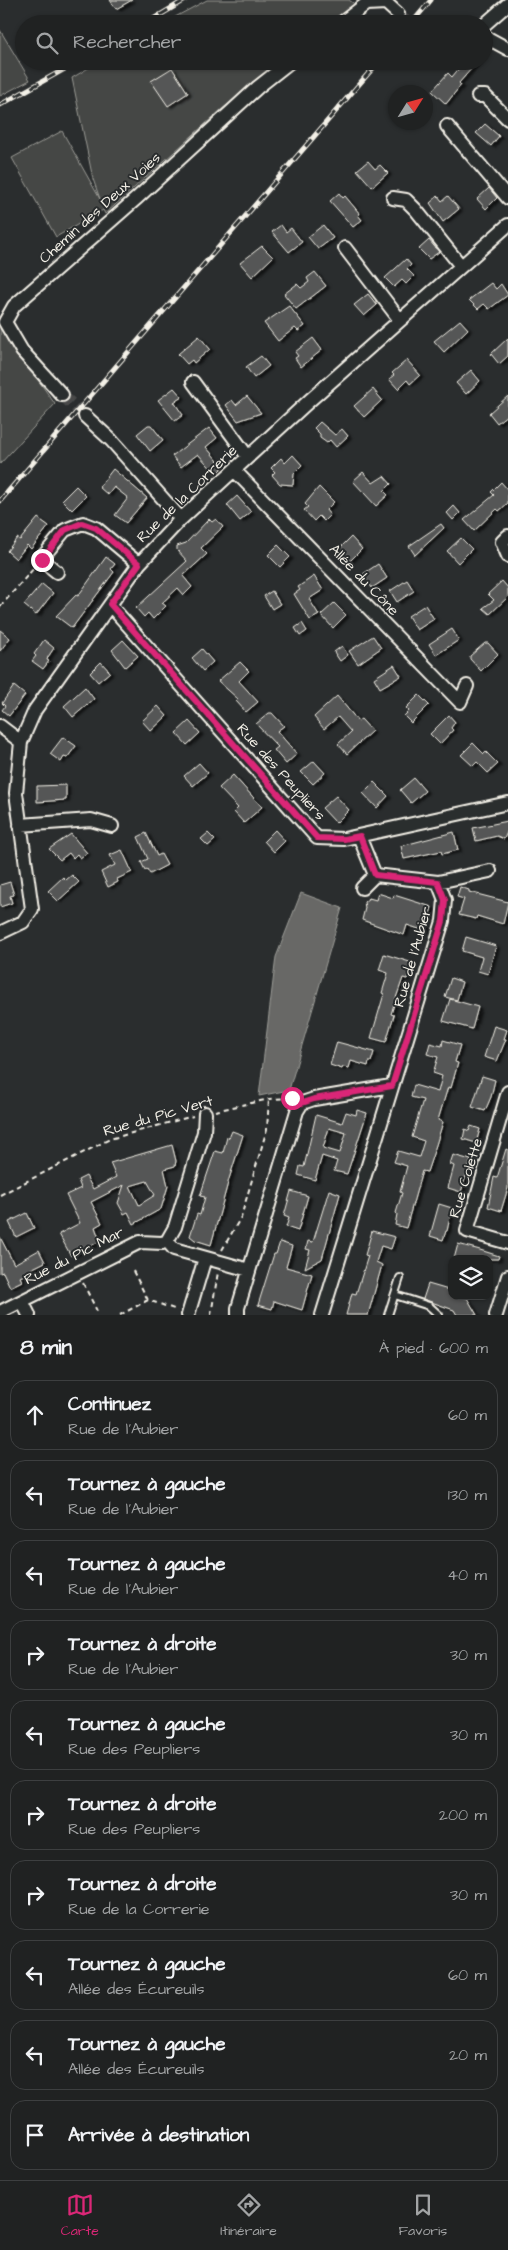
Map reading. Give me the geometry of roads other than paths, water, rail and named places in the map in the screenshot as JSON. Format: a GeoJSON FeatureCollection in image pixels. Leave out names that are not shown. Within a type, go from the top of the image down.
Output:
{"type":"FeatureCollection","features":[{"type":"Feature","properties":{"kind":"street"},"geometry":{"type":"LineString","coordinates":[[352,15],[366,4],[380,2],[398,14]]}},
{"type":"Feature","properties":{"kind":"street"},"geometry":{"type":"LineString","coordinates":[[493,16],[508,4]]}},
{"type":"Feature","properties":{"kind":"street"},"geometry":{"type":"LineString","coordinates":[[493,41],[508,49]]}},
{"type":"Feature","properties":{"kind":"street","name":"Chemin des Deux Voies"},"geometry":{"type":"LineString","coordinates":[[62,396],[22,351],[5,322],[14,306],[137,198],[258,87],[280,70]]}},
{"type":"Feature","properties":{"kind":"street"},"geometry":{"type":"LineString","coordinates":[[478,96],[485,96],[508,119]]}},
{"type":"Feature","properties":{"kind":"street"},"geometry":{"type":"LineString","coordinates":[[447,126],[508,198]]}},
{"type":"Feature","properties":{"kind":"street"},"geometry":{"type":"LineString","coordinates":[[393,198],[406,200],[461,266]]}},
{"type":"Feature","properties":{"kind":"street","name":"Rue de la Correrie"},"geometry":{"type":"LineString","coordinates":[[0,933],[23,922],[32,908],[16,792],[21,742],[35,710],[110,604],[139,564],[181,519],[400,320],[508,225]]}},
{"type":"Feature","properties":{"kind":"street"},"geometry":{"type":"LineString","coordinates":[[345,248],[400,320]]}},
{"type":"Feature","properties":{"kind":"street"},"geometry":{"type":"LineString","coordinates":[[193,382],[248,457]]}},
{"type":"Feature","properties":{"kind":"street"},"geometry":{"type":"LineString","coordinates":[[85,416],[111,440],[181,519]]}},
{"type":"Feature","properties":{"kind":"street","name":"Allée du Cône"},"geometry":{"type":"LineString","coordinates":[[234,470],[460,702],[467,686]]}},
{"type":"Feature","properties":{"kind":"street"},"geometry":{"type":"LineString","coordinates":[[57,572],[42,560],[65,530],[82,523],[96,528],[139,564]]}},
{"type":"Feature","properties":{"kind":"street"},"geometry":{"type":"LineString","coordinates":[[508,536],[502,542],[508,556]]}},
{"type":"Feature","properties":{"kind":"street","name":"Rue des Peupliers"},"geometry":{"type":"LineString","coordinates":[[110,604],[317,838],[344,839],[508,803]]}},
{"type":"Feature","properties":{"kind":"street"},"geometry":{"type":"LineString","coordinates":[[0,726],[21,742]]}},
{"type":"Feature","properties":{"kind":"street"},"geometry":{"type":"LineString","coordinates":[[20,825],[91,820],[112,826]]}},
{"type":"Feature","properties":{"kind":"street"},"geometry":{"type":"LineString","coordinates":[[360,836],[375,875]]}},
{"type":"Feature","properties":{"kind":"street"},"geometry":{"type":"LineString","coordinates":[[375,875],[438,882],[490,871]]}},
{"type":"Feature","properties":{"kind":"street"},"geometry":{"type":"LineString","coordinates":[[362,888],[375,875]]}},
{"type":"Feature","properties":{"kind":"street","name":"Rue de l'Aubier"},"geometry":{"type":"LineString","coordinates":[[322,1315],[443,921],[445,900],[438,882]]}},
{"type":"Feature","properties":{"kind":"street"},"geometry":{"type":"LineString","coordinates":[[238,1315],[238,1308],[248,1270],[297,1111],[302,1103],[314,1099],[392,1086]]}},
{"type":"Feature","properties":{"kind":"street","name":"Rue Colette"},"geometry":{"type":"LineString","coordinates":[[508,1092],[461,1230],[508,1244]]}},
{"type":"Feature","properties":{"kind":"street"},"geometry":{"type":"LineString","coordinates":[[205,1113],[204,1132],[175,1227],[167,1241],[174,1248],[248,1270]]}},
{"type":"Feature","properties":{"kind":"street","name":"Rue du Pic Mar"},"geometry":{"type":"LineString","coordinates":[[0,1312],[140,1242],[162,1243],[167,1241]]}},
{"type":"Feature","properties":{"kind":"street"},"geometry":{"type":"LineString","coordinates":[[188,1314],[205,1258]]}},
{"type":"Feature","properties":{"kind":"street"},"geometry":{"type":"LineString","coordinates":[[496,1315],[508,1276]]}},
{"type":"Feature","properties":{"kind":"street"},"geometry":{"type":"LineString","coordinates":[[22,1301],[29,1315]]}},
{"type":"Feature","properties":{"kind":"lane"},"geometry":{"type":"LineString","coordinates":[[388,1315],[400,1278]]}},
{"type":"Feature","properties":{"kind":"lane"},"geometry":{"type":"LineString","coordinates":[[395,1294],[429,1306],[438,1315]]}},
{"type":"Feature","properties":{"kind":"tunnel"},"geometry":{"type":"LineString","coordinates":[[62,395],[85,416]]}},
{"type":"Feature","properties":{"kind":"railway"},"geometry":{"type":"LineString","coordinates":[[160,15],[185,0]]}},
{"type":"Feature","properties":{"kind":"railway"},"geometry":{"type":"LineString","coordinates":[[418,15],[431,0]]}},
{"type":"Feature","properties":{"kind":"railway"},"geometry":{"type":"LineString","coordinates":[[0,105],[63,70]]}},
{"type":"Feature","properties":{"kind":"railway"},"geometry":{"type":"LineString","coordinates":[[0,501],[371,70]]}}]}
